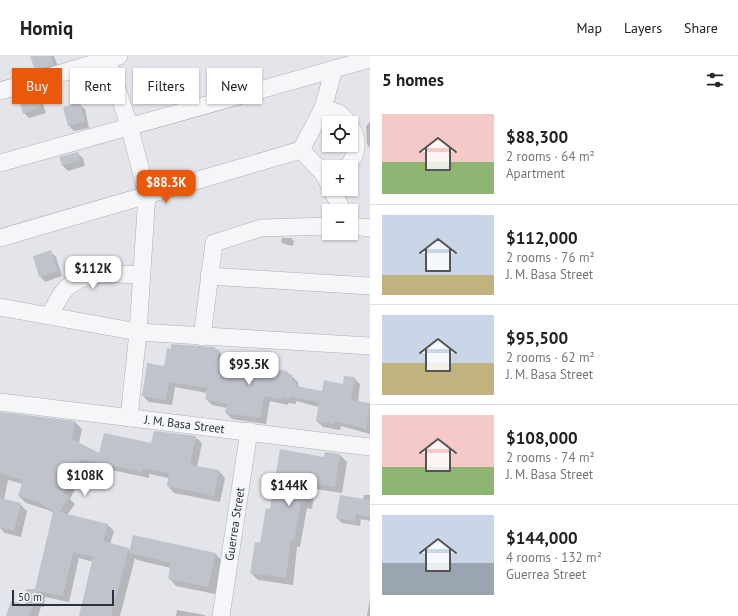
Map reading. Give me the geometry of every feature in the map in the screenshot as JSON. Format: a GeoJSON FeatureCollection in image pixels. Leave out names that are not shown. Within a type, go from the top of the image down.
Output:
{"type":"FeatureCollection","features":[{"type":"Feature","properties":{"kind":"street"},"geometry":{"type":"LineString","coordinates":[[0,91],[110,57],[147,194],[138,332],[129,418]]}},
{"type":"Feature","properties":{"kind":"street"},"geometry":{"type":"LineString","coordinates":[[0,163],[129,125],[370,59]]}},
{"type":"Feature","properties":{"kind":"street"},"geometry":{"type":"LineString","coordinates":[[0,238],[302,150],[323,108],[334,69]]}},
{"type":"Feature","properties":{"kind":"street"},"geometry":{"type":"LineString","coordinates":[[323,108],[339,113],[342,116]]}},
{"type":"Feature","properties":{"kind":"street"},"geometry":{"type":"LineString","coordinates":[[302,150],[322,172]]}},
{"type":"Feature","properties":{"kind":"street"},"geometry":{"type":"LineString","coordinates":[[202,337],[214,243],[261,228],[322,226]]}},
{"type":"Feature","properties":{"kind":"street"},"geometry":{"type":"LineString","coordinates":[[358,227],[370,228]]}},
{"type":"Feature","properties":{"kind":"street"},"geometry":{"type":"LineString","coordinates":[[49,316],[64,290],[85,277],[108,274],[142,275]]}},
{"type":"Feature","properties":{"kind":"street"},"geometry":{"type":"LineString","coordinates":[[210,276],[370,286]]}},
{"type":"Feature","properties":{"kind":"street"},"geometry":{"type":"LineString","coordinates":[[0,307],[138,332],[370,346]]}},
{"type":"Feature","properties":{"kind":"street","name":"J. M. Basa Street"},"geometry":{"type":"LineString","coordinates":[[0,402],[249,431],[370,447]]}},
{"type":"Feature","properties":{"kind":"street","name":"Guerrea Street"},"geometry":{"type":"LineString","coordinates":[[221,616],[249,431]]}},
{"type":"Feature","properties":{"kind":"building"},"geometry":{"type":"Polygon","coordinates":[[[30,56],[51,56],[54,65],[43,68],[34,68],[30,56]]]}},
{"type":"Feature","properties":{"kind":"building"},"geometry":{"type":"Polygon","coordinates":[[[20,104],[40,104],[41,107],[23,114],[20,104]]]}},
{"type":"Feature","properties":{"kind":"building"},"geometry":{"type":"Polygon","coordinates":[[[73,104],[80,104],[85,122],[68,126],[63,107],[73,104]]]}},
{"type":"Feature","properties":{"kind":"building"},"geometry":{"type":"Polygon","coordinates":[[[78,152],[80,160],[62,166],[59,157],[78,152]]]}},
{"type":"Feature","properties":{"kind":"building"},"geometry":{"type":"Polygon","coordinates":[[[51,250],[58,271],[39,277],[33,256],[51,250]]]}},
{"type":"Feature","properties":{"kind":"building"},"geometry":{"type":"Polygon","coordinates":[[[171,344],[215,347],[215,349],[220,350],[217,360],[287,371],[286,374],[293,375],[291,381],[296,382],[296,386],[322,391],[324,380],[343,384],[344,376],[355,377],[351,400],[370,403],[366,429],[335,421],[334,424],[316,421],[319,402],[290,396],[290,399],[282,397],[282,399],[264,396],[261,418],[225,413],[227,404],[205,399],[207,388],[169,382],[166,400],[142,396],[147,363],[164,366],[167,348],[171,349],[171,344]]]}},
{"type":"Feature","properties":{"kind":"building"},"geometry":{"type":"Polygon","coordinates":[[[0,412],[75,421],[72,439],[99,453],[104,433],[151,443],[154,431],[196,436],[190,465],[219,470],[214,496],[167,486],[169,473],[143,468],[142,472],[81,459],[64,493],[69,497],[59,512],[108,524],[103,541],[129,548],[111,616],[79,616],[93,557],[73,552],[63,596],[38,591],[38,600],[35,600],[29,616],[6,616],[11,601],[25,605],[26,589],[35,589],[53,512],[41,503],[18,496],[23,480],[0,473],[0,412]]]}},
{"type":"Feature","properties":{"kind":"building"},"geometry":{"type":"Polygon","coordinates":[[[280,449],[324,457],[325,452],[340,454],[335,487],[308,483],[305,502],[301,502],[294,541],[291,540],[286,578],[250,573],[255,542],[260,543],[266,508],[270,509],[280,449]]]}},
{"type":"Feature","properties":{"kind":"building"},"geometry":{"type":"Polygon","coordinates":[[[340,495],[370,500],[370,517],[356,514],[355,521],[336,518],[340,495]]]}},
{"type":"Feature","properties":{"kind":"building"},"geometry":{"type":"Polygon","coordinates":[[[0,498],[21,503],[14,531],[0,527],[0,498]]]}},
{"type":"Feature","properties":{"kind":"building"},"geometry":{"type":"Polygon","coordinates":[[[133,535],[216,553],[208,587],[168,579],[171,563],[129,553],[133,535]]]}}]}
